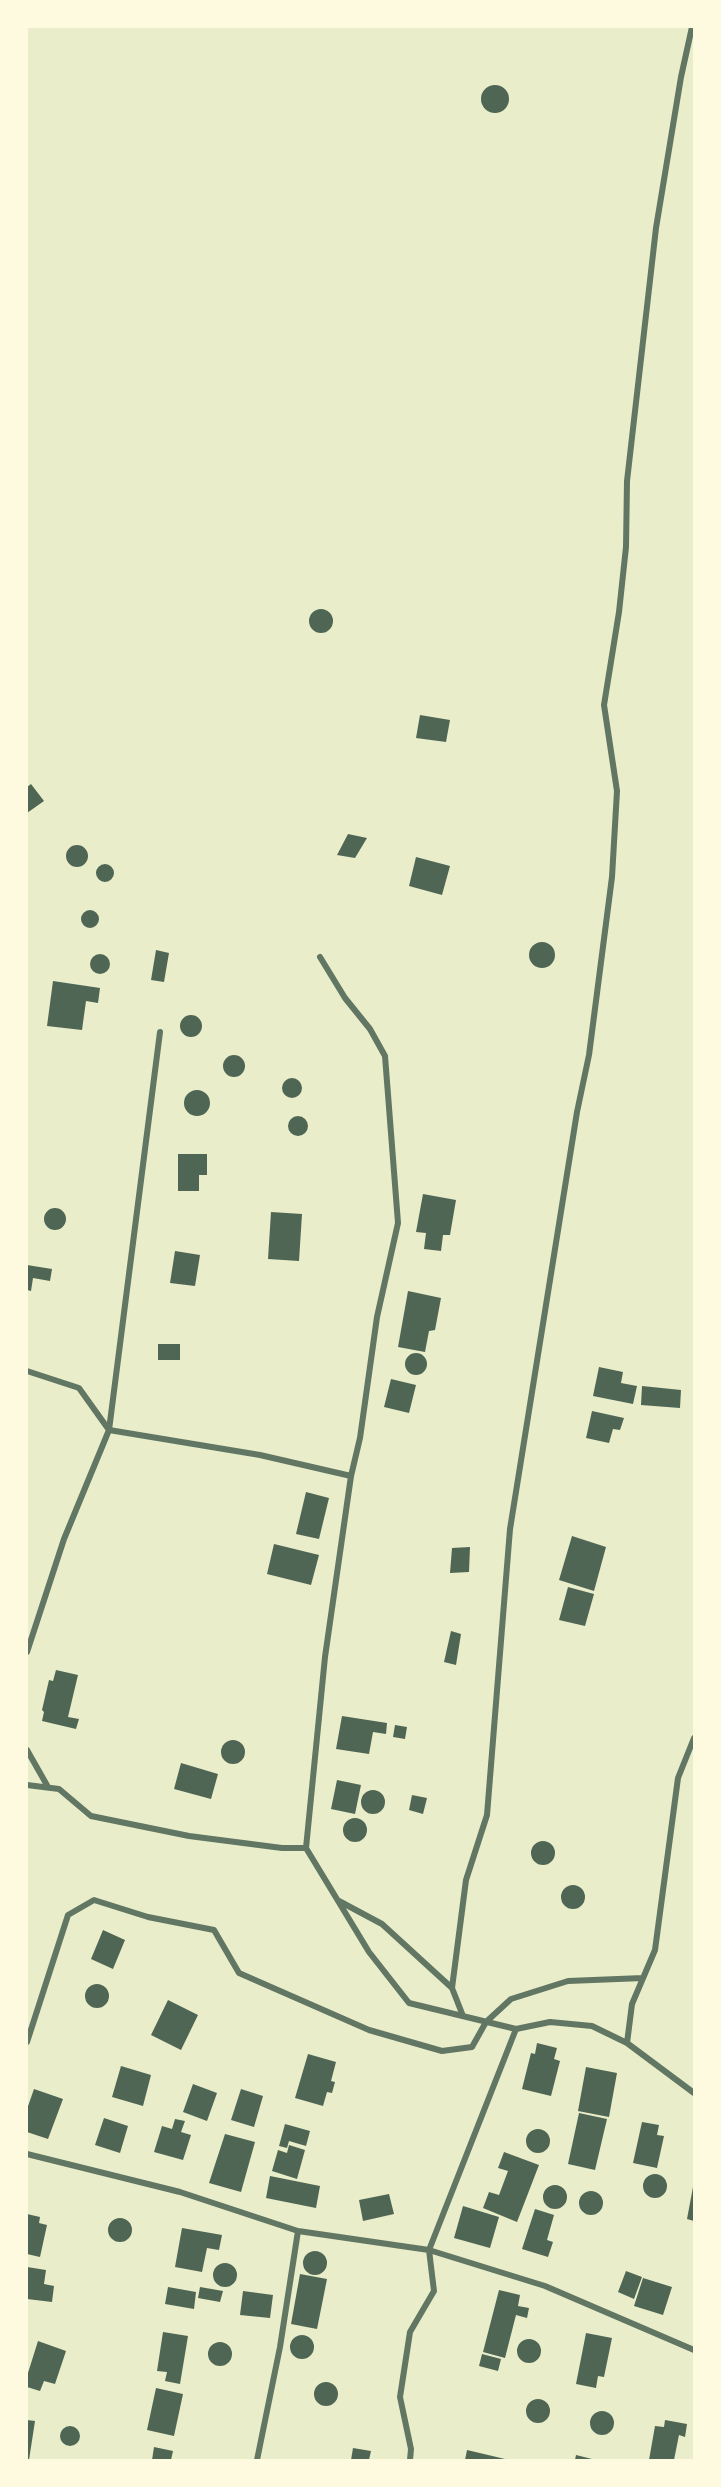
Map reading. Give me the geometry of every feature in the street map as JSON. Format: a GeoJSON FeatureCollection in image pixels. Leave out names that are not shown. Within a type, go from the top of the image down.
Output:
{"type":"FeatureCollection","features":[{"type":"Feature","properties":{"kind":"street"},"geometry":{"type":"LineString","coordinates":[[452,1988],[466,1880],[487,1815],[510,1529],[577,1112],[590,1056],[612,877],[617,790],[604,705],[619,612],[626,547],[627,481],[656,228],[681,77],[693,27]]}},
{"type":"Feature","properties":{"kind":"street"},"geometry":{"type":"LineString","coordinates":[[320,957],[345,998],[370,1029],[385,1056],[398,1222],[377,1317],[360,1438],[351,1476],[325,1657],[306,1848],[369,1952],[409,2003],[516,2029],[550,2022],[592,2026],[627,2043],[694,2093]]}},
{"type":"Feature","properties":{"kind":"street"},"geometry":{"type":"LineString","coordinates":[[27,1652],[64,1539],[109,1430],[160,1032]]}},
{"type":"Feature","properties":{"kind":"street"},"geometry":{"type":"LineString","coordinates":[[27,1371],[80,1388],[109,1430],[260,1455],[351,1476]]}},
{"type":"Feature","properties":{"kind":"street"},"geometry":{"type":"LineString","coordinates":[[627,2043],[632,2004],[655,1950],[678,1778],[694,1738]]}},
{"type":"Feature","properties":{"kind":"street"},"geometry":{"type":"LineString","coordinates":[[27,1750],[48,1787]]}},
{"type":"Feature","properties":{"kind":"street"},"geometry":{"type":"LineString","coordinates":[[27,1785],[59,1789],[91,1816],[189,1836],[282,1848],[306,1848]]}},
{"type":"Feature","properties":{"kind":"street"},"geometry":{"type":"LineString","coordinates":[[27,2042],[68,1915],[94,1900],[148,1917],[214,1930],[238,1973],[369,2030],[442,2051],[472,2047],[486,2022],[511,1999],[568,1981],[643,1978]]}},
{"type":"Feature","properties":{"kind":"street"},"geometry":{"type":"LineString","coordinates":[[338,1901],[382,1924],[452,1988],[463,2016]]}},
{"type":"Feature","properties":{"kind":"street"},"geometry":{"type":"LineString","coordinates":[[410,2460],[411,2449],[400,2397],[410,2332],[434,2290],[429,2250],[516,2029]]}},
{"type":"Feature","properties":{"kind":"street"},"geometry":{"type":"LineString","coordinates":[[27,2154],[180,2193],[298,2231],[429,2250],[545,2286],[694,2350]]}},
{"type":"Feature","properties":{"kind":"street"},"geometry":{"type":"LineString","coordinates":[[257,2460],[280,2347],[298,2231]]}},
{"type":"Feature","properties":{"kind":"building"},"geometry":{"type":"Polygon","coordinates":[[[495,85],[505,89],[509,99],[505,109],[495,113],[485,109],[481,99],[485,89],[495,85]]]}},
{"type":"Feature","properties":{"kind":"building"},"geometry":{"type":"Polygon","coordinates":[[[316,609],[326,609],[333,616],[333,626],[326,633],[316,633],[309,626],[309,616],[316,609]]]}},
{"type":"Feature","properties":{"kind":"building"},"geometry":{"type":"Polygon","coordinates":[[[420,715],[450,720],[446,742],[416,738],[420,715]]]}},
{"type":"Feature","properties":{"kind":"building"},"geometry":{"type":"Polygon","coordinates":[[[31,784],[44,801],[27,813],[27,787],[31,784]]]}},
{"type":"Feature","properties":{"kind":"building"},"geometry":{"type":"Polygon","coordinates":[[[348,834],[367,838],[355,858],[337,855],[348,834]]]}},
{"type":"Feature","properties":{"kind":"building"},"geometry":{"type":"Polygon","coordinates":[[[77,845],[85,848],[88,856],[85,864],[77,867],[69,864],[66,856],[69,848],[77,845]]]}},
{"type":"Feature","properties":{"kind":"building"},"geometry":{"type":"Polygon","coordinates":[[[416,857],[450,866],[442,895],[409,886],[416,857]]]}},
{"type":"Feature","properties":{"kind":"building"},"geometry":{"type":"Polygon","coordinates":[[[105,864],[111,867],[114,873],[111,879],[105,882],[99,879],[96,873],[99,867],[105,864]]]}},
{"type":"Feature","properties":{"kind":"building"},"geometry":{"type":"Polygon","coordinates":[[[86,910],[94,910],[99,915],[97,926],[86,928],[81,923],[81,915],[86,910]]]}},
{"type":"Feature","properties":{"kind":"building"},"geometry":{"type":"Polygon","coordinates":[[[542,942],[551,946],[555,955],[551,964],[542,968],[533,964],[529,955],[533,946],[542,942]]]}},
{"type":"Feature","properties":{"kind":"building"},"geometry":{"type":"Polygon","coordinates":[[[156,950],[169,953],[164,982],[151,980],[156,950]]]}},
{"type":"Feature","properties":{"kind":"building"},"geometry":{"type":"Polygon","coordinates":[[[100,954],[107,957],[110,964],[107,971],[100,974],[93,971],[90,964],[93,957],[100,954]]]}},
{"type":"Feature","properties":{"kind":"building"},"geometry":{"type":"Polygon","coordinates":[[[53,981],[100,988],[98,1003],[86,1001],[82,1030],[47,1026],[53,981]]]}},
{"type":"Feature","properties":{"kind":"building"},"geometry":{"type":"Polygon","coordinates":[[[191,1015],[199,1018],[202,1026],[199,1034],[191,1037],[183,1034],[180,1026],[183,1018],[191,1015]]]}},
{"type":"Feature","properties":{"kind":"building"},"geometry":{"type":"Polygon","coordinates":[[[234,1055],[244,1062],[245,1066],[238,1076],[234,1077],[224,1070],[223,1066],[230,1056],[234,1055]]]}},
{"type":"Feature","properties":{"kind":"building"},"geometry":{"type":"Polygon","coordinates":[[[292,1078],[299,1081],[302,1088],[299,1095],[292,1098],[285,1095],[282,1088],[285,1081],[292,1078]]]}},
{"type":"Feature","properties":{"kind":"building"},"geometry":{"type":"Polygon","coordinates":[[[197,1090],[206,1094],[210,1103],[206,1112],[197,1116],[188,1112],[184,1103],[188,1094],[197,1090]]]}},
{"type":"Feature","properties":{"kind":"building"},"geometry":{"type":"Polygon","coordinates":[[[298,1116],[305,1119],[308,1126],[305,1133],[298,1136],[291,1133],[288,1126],[291,1119],[298,1116]]]}},
{"type":"Feature","properties":{"kind":"building"},"geometry":{"type":"Polygon","coordinates":[[[178,1154],[207,1154],[207,1175],[199,1175],[199,1191],[178,1191],[178,1154]]]}},
{"type":"Feature","properties":{"kind":"building"},"geometry":{"type":"Polygon","coordinates":[[[423,1194],[456,1200],[450,1235],[443,1235],[441,1251],[424,1249],[426,1233],[416,1232],[423,1194]]]}},
{"type":"Feature","properties":{"kind":"building"},"geometry":{"type":"Polygon","coordinates":[[[55,1208],[63,1211],[66,1219],[63,1227],[55,1230],[47,1227],[44,1219],[47,1211],[55,1208]]]}},
{"type":"Feature","properties":{"kind":"building"},"geometry":{"type":"Polygon","coordinates":[[[271,1212],[302,1214],[299,1261],[268,1259],[271,1212]]]}},
{"type":"Feature","properties":{"kind":"building"},"geometry":{"type":"Polygon","coordinates":[[[175,1251],[200,1255],[195,1286],[170,1283],[175,1251]]]}},
{"type":"Feature","properties":{"kind":"building"},"geometry":{"type":"Polygon","coordinates":[[[27,1265],[52,1269],[50,1281],[33,1278],[31,1291],[27,1290],[27,1265]]]}},
{"type":"Feature","properties":{"kind":"building"},"geometry":{"type":"Polygon","coordinates":[[[408,1291],[441,1298],[435,1330],[429,1331],[425,1352],[398,1347],[408,1291]]]}},
{"type":"Feature","properties":{"kind":"building"},"geometry":{"type":"Polygon","coordinates":[[[158,1344],[180,1344],[180,1360],[158,1360],[158,1344]]]}},
{"type":"Feature","properties":{"kind":"building"},"geometry":{"type":"Polygon","coordinates":[[[416,1353],[424,1356],[427,1364],[424,1372],[416,1375],[408,1372],[405,1364],[408,1356],[416,1353]]]}},
{"type":"Feature","properties":{"kind":"building"},"geometry":{"type":"Polygon","coordinates":[[[599,1367],[623,1372],[621,1383],[637,1386],[633,1404],[593,1396],[599,1367]]]}},
{"type":"Feature","properties":{"kind":"building"},"geometry":{"type":"Polygon","coordinates":[[[391,1379],[416,1385],[409,1413],[384,1407],[391,1379]]]}},
{"type":"Feature","properties":{"kind":"building"},"geometry":{"type":"Polygon","coordinates":[[[642,1386],[681,1390],[680,1408],[641,1405],[642,1386]]]}},
{"type":"Feature","properties":{"kind":"building"},"geometry":{"type":"Polygon","coordinates":[[[592,1411],[624,1418],[620,1430],[613,1429],[609,1443],[586,1438],[592,1411]]]}},
{"type":"Feature","properties":{"kind":"building"},"geometry":{"type":"Polygon","coordinates":[[[306,1492],[329,1498],[319,1539],[296,1534],[306,1492]]]}},
{"type":"Feature","properties":{"kind":"building"},"geometry":{"type":"Polygon","coordinates":[[[572,1536],[606,1547],[594,1591],[559,1580],[572,1536]]]}},
{"type":"Feature","properties":{"kind":"building"},"geometry":{"type":"Polygon","coordinates":[[[274,1544],[319,1555],[311,1585],[267,1574],[274,1544]]]}},
{"type":"Feature","properties":{"kind":"building"},"geometry":{"type":"Polygon","coordinates":[[[470,1547],[469,1572],[450,1573],[452,1548],[470,1547]]]}},
{"type":"Feature","properties":{"kind":"building"},"geometry":{"type":"Polygon","coordinates":[[[568,1587],[594,1594],[585,1626],[559,1620],[568,1587]]]}},
{"type":"Feature","properties":{"kind":"building"},"geometry":{"type":"Polygon","coordinates":[[[451,1631],[461,1634],[456,1665],[444,1662],[451,1631]]]}},
{"type":"Feature","properties":{"kind":"building"},"geometry":{"type":"Polygon","coordinates":[[[56,1670],[78,1675],[68,1717],[79,1719],[76,1729],[42,1721],[44,1712],[42,1710],[49,1680],[53,1681],[56,1670]]]}},
{"type":"Feature","properties":{"kind":"building"},"geometry":{"type":"Polygon","coordinates":[[[342,1716],[387,1723],[386,1734],[373,1732],[369,1754],[336,1749],[342,1716]]]}},
{"type":"Feature","properties":{"kind":"building"},"geometry":{"type":"Polygon","coordinates":[[[395,1725],[407,1727],[405,1739],[393,1737],[395,1725]]]}},
{"type":"Feature","properties":{"kind":"building"},"geometry":{"type":"Polygon","coordinates":[[[233,1740],[238,1741],[244,1747],[244,1757],[238,1763],[233,1764],[228,1763],[222,1757],[221,1752],[222,1747],[228,1741],[233,1740]]]}},
{"type":"Feature","properties":{"kind":"building"},"geometry":{"type":"Polygon","coordinates":[[[181,1763],[218,1774],[211,1799],[174,1789],[181,1763]]]}},
{"type":"Feature","properties":{"kind":"building"},"geometry":{"type":"Polygon","coordinates":[[[337,1780],[361,1785],[355,1814],[331,1809],[337,1780]]]}},
{"type":"Feature","properties":{"kind":"building"},"geometry":{"type":"Polygon","coordinates":[[[373,1790],[378,1791],[384,1797],[384,1807],[378,1813],[373,1814],[368,1813],[362,1807],[361,1802],[362,1797],[368,1791],[373,1790]]]}},
{"type":"Feature","properties":{"kind":"building"},"geometry":{"type":"Polygon","coordinates":[[[412,1795],[427,1798],[423,1814],[409,1810],[412,1795]]]}},
{"type":"Feature","properties":{"kind":"building"},"geometry":{"type":"Polygon","coordinates":[[[355,1818],[360,1819],[366,1825],[366,1835],[360,1841],[355,1842],[350,1841],[344,1835],[343,1830],[344,1825],[350,1819],[355,1818]]]}},
{"type":"Feature","properties":{"kind":"building"},"geometry":{"type":"Polygon","coordinates":[[[543,1841],[548,1842],[554,1848],[554,1858],[548,1864],[543,1865],[538,1864],[532,1858],[531,1853],[532,1848],[538,1842],[543,1841]]]}},
{"type":"Feature","properties":{"kind":"building"},"geometry":{"type":"Polygon","coordinates":[[[573,1885],[578,1886],[584,1892],[584,1902],[578,1908],[573,1909],[568,1908],[562,1902],[561,1897],[562,1892],[568,1886],[573,1885]]]}},
{"type":"Feature","properties":{"kind":"building"},"geometry":{"type":"Polygon","coordinates":[[[103,1930],[125,1940],[113,1969],[91,1959],[103,1930]]]}},
{"type":"Feature","properties":{"kind":"building"},"geometry":{"type":"Polygon","coordinates":[[[97,1984],[102,1985],[108,1991],[108,2001],[102,2007],[97,2008],[92,2007],[86,2001],[85,1996],[86,1991],[92,1985],[97,1984]]]}},
{"type":"Feature","properties":{"kind":"building"},"geometry":{"type":"Polygon","coordinates":[[[168,2000],[198,2015],[181,2050],[151,2035],[168,2000]]]}},
{"type":"Feature","properties":{"kind":"building"},"geometry":{"type":"Polygon","coordinates":[[[537,2043],[557,2048],[554,2059],[560,2061],[551,2096],[522,2089],[531,2053],[535,2054],[537,2043]]]}},
{"type":"Feature","properties":{"kind":"building"},"geometry":{"type":"Polygon","coordinates":[[[308,2054],[336,2062],[331,2081],[335,2082],[332,2093],[327,2092],[323,2106],[295,2098],[308,2054]]]}},
{"type":"Feature","properties":{"kind":"building"},"geometry":{"type":"Polygon","coordinates":[[[121,2066],[151,2075],[143,2106],[112,2097],[121,2066]]]}},
{"type":"Feature","properties":{"kind":"building"},"geometry":{"type":"Polygon","coordinates":[[[586,2067],[617,2073],[609,2117],[578,2111],[586,2067]]]}},
{"type":"Feature","properties":{"kind":"building"},"geometry":{"type":"Polygon","coordinates":[[[193,2084],[217,2093],[207,2121],[183,2112],[193,2084]]]}},
{"type":"Feature","properties":{"kind":"building"},"geometry":{"type":"Polygon","coordinates":[[[34,2089],[63,2099],[48,2139],[27,2132],[27,2109],[34,2089]]]}},
{"type":"Feature","properties":{"kind":"building"},"geometry":{"type":"Polygon","coordinates":[[[241,2089],[263,2096],[254,2127],[231,2120],[241,2089]]]}},
{"type":"Feature","properties":{"kind":"building"},"geometry":{"type":"Polygon","coordinates":[[[579,2113],[607,2119],[595,2170],[568,2164],[579,2113]]]}},
{"type":"Feature","properties":{"kind":"building"},"geometry":{"type":"Polygon","coordinates":[[[104,2118],[128,2126],[120,2153],[95,2145],[104,2118]]]}},
{"type":"Feature","properties":{"kind":"building"},"geometry":{"type":"Polygon","coordinates":[[[175,2119],[185,2121],[181,2132],[191,2135],[183,2160],[154,2152],[162,2126],[172,2129],[175,2119]]]}},
{"type":"Feature","properties":{"kind":"building"},"geometry":{"type":"Polygon","coordinates":[[[642,2122],[659,2125],[657,2135],[664,2136],[657,2168],[633,2163],[642,2122]]]}},
{"type":"Feature","properties":{"kind":"building"},"geometry":{"type":"Polygon","coordinates":[[[285,2124],[310,2131],[306,2146],[289,2141],[287,2148],[279,2146],[285,2124]]]}},
{"type":"Feature","properties":{"kind":"building"},"geometry":{"type":"Polygon","coordinates":[[[538,2129],[543,2130],[549,2136],[549,2146],[543,2152],[538,2153],[533,2152],[527,2146],[526,2141],[527,2136],[533,2130],[538,2129]]]}},
{"type":"Feature","properties":{"kind":"building"},"geometry":{"type":"Polygon","coordinates":[[[225,2134],[255,2142],[241,2192],[209,2183],[225,2134]]]}},
{"type":"Feature","properties":{"kind":"building"},"geometry":{"type":"Polygon","coordinates":[[[289,2145],[305,2150],[297,2179],[272,2171],[278,2150],[287,2153],[289,2145]]]}},
{"type":"Feature","properties":{"kind":"building"},"geometry":{"type":"Polygon","coordinates":[[[504,2152],[539,2165],[517,2222],[483,2208],[489,2192],[499,2195],[508,2171],[498,2168],[504,2152]]]}},
{"type":"Feature","properties":{"kind":"building"},"geometry":{"type":"Polygon","coordinates":[[[655,2174],[660,2175],[666,2181],[666,2191],[660,2197],[655,2198],[650,2197],[644,2191],[643,2186],[644,2181],[650,2175],[655,2174]]]}},
{"type":"Feature","properties":{"kind":"building"},"geometry":{"type":"Polygon","coordinates":[[[270,2176],[320,2186],[316,2208],[266,2198],[270,2176]]]}},
{"type":"Feature","properties":{"kind":"building"},"geometry":{"type":"Polygon","coordinates":[[[555,2185],[560,2186],[566,2192],[566,2202],[560,2208],[555,2209],[550,2208],[544,2202],[543,2197],[544,2192],[550,2186],[555,2185]]]}},
{"type":"Feature","properties":{"kind":"building"},"geometry":{"type":"Polygon","coordinates":[[[694,2187],[694,2221],[687,2219],[694,2187]]]}},
{"type":"Feature","properties":{"kind":"building"},"geometry":{"type":"Polygon","coordinates":[[[591,2191],[596,2192],[602,2198],[602,2208],[596,2214],[591,2215],[586,2214],[580,2208],[579,2203],[580,2198],[586,2192],[591,2191]]]}},
{"type":"Feature","properties":{"kind":"building"},"geometry":{"type":"Polygon","coordinates":[[[389,2194],[394,2214],[363,2221],[359,2200],[389,2194]]]}},
{"type":"Feature","properties":{"kind":"building"},"geometry":{"type":"Polygon","coordinates":[[[463,2206],[499,2217],[490,2248],[454,2238],[463,2206]]]}},
{"type":"Feature","properties":{"kind":"building"},"geometry":{"type":"Polygon","coordinates":[[[535,2209],[554,2215],[547,2240],[553,2242],[548,2257],[522,2249],[535,2209]]]}},
{"type":"Feature","properties":{"kind":"building"},"geometry":{"type":"Polygon","coordinates":[[[27,2214],[40,2217],[39,2223],[47,2225],[40,2257],[27,2254],[27,2214]]]}},
{"type":"Feature","properties":{"kind":"building"},"geometry":{"type":"Polygon","coordinates":[[[120,2218],[125,2219],[131,2225],[131,2235],[125,2241],[120,2242],[115,2241],[109,2235],[108,2230],[109,2225],[115,2219],[120,2218]]]}},
{"type":"Feature","properties":{"kind":"building"},"geometry":{"type":"Polygon","coordinates":[[[182,2228],[222,2235],[219,2250],[207,2248],[202,2272],[175,2267],[182,2228]]]}},
{"type":"Feature","properties":{"kind":"building"},"geometry":{"type":"Polygon","coordinates":[[[315,2251],[320,2252],[326,2258],[326,2268],[320,2274],[315,2275],[310,2274],[304,2268],[303,2263],[304,2258],[310,2252],[315,2251]]]}},
{"type":"Feature","properties":{"kind":"building"},"geometry":{"type":"Polygon","coordinates":[[[225,2263],[230,2264],[236,2270],[236,2280],[230,2286],[225,2287],[220,2286],[214,2280],[213,2275],[214,2270],[220,2264],[225,2263]]]}},
{"type":"Feature","properties":{"kind":"building"},"geometry":{"type":"Polygon","coordinates":[[[27,2267],[46,2270],[44,2284],[54,2286],[52,2302],[27,2299],[27,2267]]]}},
{"type":"Feature","properties":{"kind":"building"},"geometry":{"type":"Polygon","coordinates":[[[626,2271],[642,2277],[634,2299],[618,2292],[626,2271]]]}},
{"type":"Feature","properties":{"kind":"building"},"geometry":{"type":"Polygon","coordinates":[[[300,2274],[327,2279],[317,2329],[291,2324],[300,2274]]]}},
{"type":"Feature","properties":{"kind":"building"},"geometry":{"type":"Polygon","coordinates":[[[643,2278],[672,2287],[663,2315],[634,2306],[643,2278]]]}},
{"type":"Feature","properties":{"kind":"building"},"geometry":{"type":"Polygon","coordinates":[[[168,2287],[196,2292],[194,2309],[165,2304],[168,2287]]]}},
{"type":"Feature","properties":{"kind":"building"},"geometry":{"type":"Polygon","coordinates":[[[200,2287],[223,2291],[220,2302],[198,2298],[200,2287]]]}},
{"type":"Feature","properties":{"kind":"building"},"geometry":{"type":"Polygon","coordinates":[[[499,2290],[520,2295],[518,2306],[529,2308],[527,2318],[516,2315],[505,2358],[483,2352],[499,2290]]]}},
{"type":"Feature","properties":{"kind":"building"},"geometry":{"type":"Polygon","coordinates":[[[243,2291],[273,2295],[270,2318],[240,2315],[243,2291]]]}},
{"type":"Feature","properties":{"kind":"building"},"geometry":{"type":"Polygon","coordinates":[[[163,2332],[188,2336],[180,2384],[165,2381],[167,2372],[157,2371],[163,2332]]]}},
{"type":"Feature","properties":{"kind":"building"},"geometry":{"type":"Polygon","coordinates":[[[586,2333],[612,2338],[604,2377],[598,2376],[596,2388],[576,2384],[586,2333]]]}},
{"type":"Feature","properties":{"kind":"building"},"geometry":{"type":"Polygon","coordinates":[[[302,2335],[307,2336],[313,2342],[313,2352],[307,2358],[302,2359],[297,2358],[291,2352],[290,2347],[291,2342],[297,2336],[302,2335]]]}},
{"type":"Feature","properties":{"kind":"building"},"geometry":{"type":"Polygon","coordinates":[[[529,2339],[534,2340],[540,2346],[540,2356],[534,2362],[529,2363],[524,2362],[518,2356],[517,2351],[518,2346],[524,2340],[529,2339]]]}},
{"type":"Feature","properties":{"kind":"building"},"geometry":{"type":"Polygon","coordinates":[[[38,2341],[66,2351],[55,2384],[44,2381],[40,2391],[27,2387],[27,2376],[38,2341]]]}},
{"type":"Feature","properties":{"kind":"building"},"geometry":{"type":"Polygon","coordinates":[[[220,2342],[225,2343],[231,2349],[231,2359],[225,2365],[220,2366],[215,2365],[209,2359],[208,2354],[209,2349],[215,2343],[220,2342]]]}},
{"type":"Feature","properties":{"kind":"building"},"geometry":{"type":"Polygon","coordinates":[[[482,2354],[501,2359],[498,2371],[479,2366],[482,2354]]]}},
{"type":"Feature","properties":{"kind":"building"},"geometry":{"type":"Polygon","coordinates":[[[326,2382],[331,2383],[337,2389],[337,2399],[331,2405],[326,2406],[321,2405],[315,2399],[314,2394],[315,2389],[321,2383],[326,2382]]]}},
{"type":"Feature","properties":{"kind":"building"},"geometry":{"type":"Polygon","coordinates":[[[156,2388],[183,2394],[174,2436],[147,2430],[156,2388]]]}},
{"type":"Feature","properties":{"kind":"building"},"geometry":{"type":"Polygon","coordinates":[[[538,2399],[543,2400],[549,2406],[549,2416],[543,2422],[538,2423],[533,2422],[527,2416],[526,2411],[527,2406],[533,2400],[538,2399]]]}},
{"type":"Feature","properties":{"kind":"building"},"geometry":{"type":"Polygon","coordinates":[[[602,2411],[607,2412],[613,2418],[613,2428],[607,2434],[602,2435],[597,2434],[591,2428],[590,2423],[591,2418],[597,2412],[602,2411]]]}},
{"type":"Feature","properties":{"kind":"building"},"geometry":{"type":"Polygon","coordinates":[[[27,2420],[35,2421],[29,2460],[27,2460],[27,2420]]]}},
{"type":"Feature","properties":{"kind":"building"},"geometry":{"type":"Polygon","coordinates":[[[665,2420],[687,2424],[685,2437],[679,2435],[674,2460],[649,2460],[655,2426],[664,2427],[665,2420]]]}},
{"type":"Feature","properties":{"kind":"building"},"geometry":{"type":"Polygon","coordinates":[[[70,2426],[77,2429],[80,2436],[77,2443],[70,2446],[63,2443],[60,2436],[63,2429],[70,2426]]]}},
{"type":"Feature","properties":{"kind":"building"},"geometry":{"type":"Polygon","coordinates":[[[154,2447],[173,2451],[171,2460],[152,2460],[154,2447]]]}},
{"type":"Feature","properties":{"kind":"building"},"geometry":{"type":"Polygon","coordinates":[[[353,2448],[371,2451],[369,2460],[351,2460],[353,2448]]]}},
{"type":"Feature","properties":{"kind":"building"},"geometry":{"type":"Polygon","coordinates":[[[467,2450],[505,2459],[505,2460],[465,2460],[467,2450]]]}},
{"type":"Feature","properties":{"kind":"building"},"geometry":{"type":"Polygon","coordinates":[[[576,2455],[592,2459],[592,2460],[575,2460],[576,2455]]]}}]}
